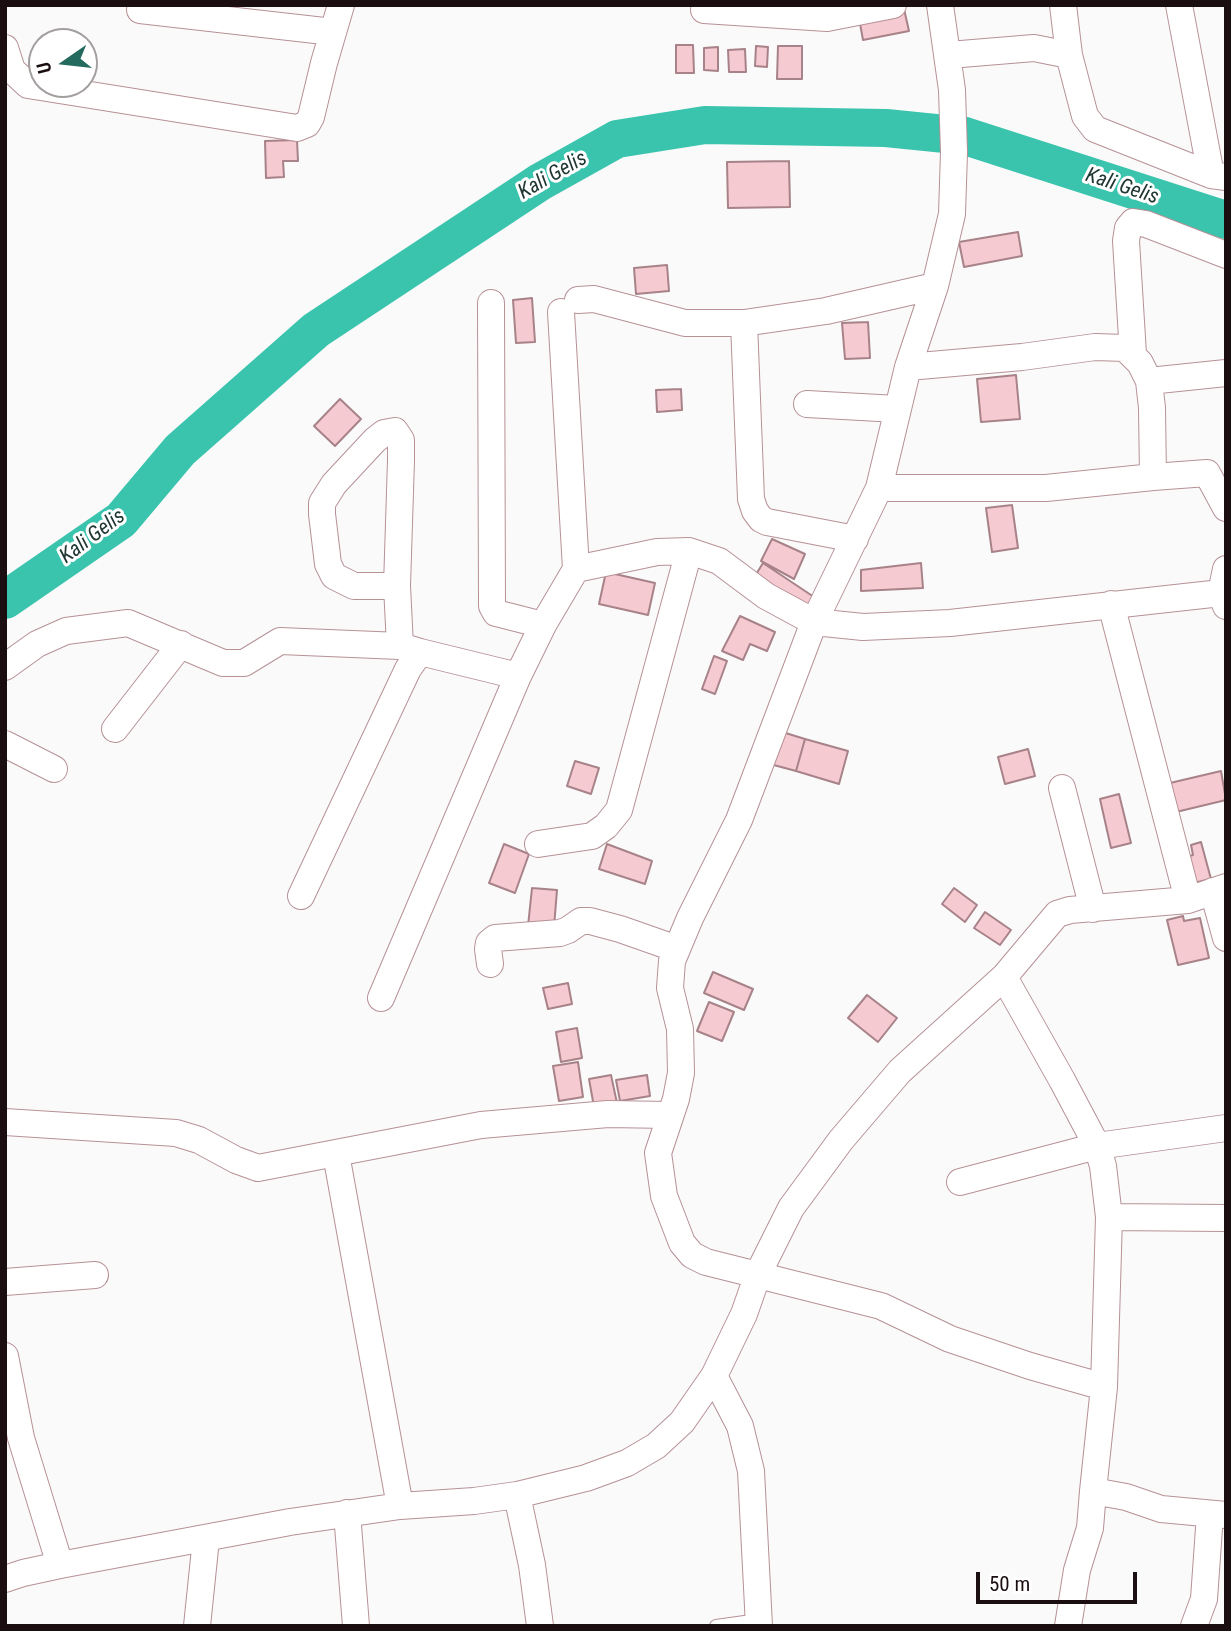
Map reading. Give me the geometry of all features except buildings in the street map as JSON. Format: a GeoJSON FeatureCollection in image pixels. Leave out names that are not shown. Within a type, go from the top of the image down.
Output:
{"type":"FeatureCollection","features":[{"type":"Feature","properties":{"kind":"street"},"geometry":{"type":"LineString","coordinates":[[5,48],[12,70],[28,85],[297,128],[307,124],[311,117],[341,5]]}},
{"type":"Feature","properties":{"kind":"street"},"geometry":{"type":"LineString","coordinates":[[704,10],[827,18],[893,5]]}},
{"type":"Feature","properties":{"kind":"street"},"geometry":{"type":"LineString","coordinates":[[940,5],[952,90],[954,152],[951,214],[935,286],[908,367],[879,488],[814,622],[739,820],[690,918],[672,961],[670,988],[680,1030],[681,1073],[676,1099],[658,1153],[664,1196],[682,1243],[692,1255],[706,1262],[881,1306],[950,1339],[1104,1387]]}},
{"type":"Feature","properties":{"kind":"street"},"geometry":{"type":"LineString","coordinates":[[1063,5],[1069,55],[1085,116],[1095,129],[1218,176]]}},
{"type":"Feature","properties":{"kind":"street"},"geometry":{"type":"LineString","coordinates":[[1179,5],[1218,176]]}},
{"type":"Feature","properties":{"kind":"street"},"geometry":{"type":"LineString","coordinates":[[140,10],[333,32]]}},
{"type":"Feature","properties":{"kind":"street"},"geometry":{"type":"LineString","coordinates":[[948,55],[1034,48],[1069,55]]}},
{"type":"Feature","properties":{"kind":"street"},"geometry":{"type":"LineString","coordinates":[[1133,355],[1126,241],[1132,222],[1146,224],[1226,255]]}},
{"type":"Feature","properties":{"kind":"street"},"geometry":{"type":"LineString","coordinates":[[381,998],[518,676],[543,625],[576,569],[569,306],[594,299],[685,323],[744,323],[827,311],[935,286]]}},
{"type":"Feature","properties":{"kind":"street"},"geometry":{"type":"LineString","coordinates":[[491,303],[492,606],[496,612],[543,625]]}},
{"type":"Feature","properties":{"kind":"street"},"geometry":{"type":"LineString","coordinates":[[744,323],[751,499],[755,511],[767,522],[855,539]]}},
{"type":"Feature","properties":{"kind":"street"},"geometry":{"type":"LineString","coordinates":[[908,367],[1022,357],[1095,347],[1125,348],[1140,363],[1149,381],[1153,477]]}},
{"type":"Feature","properties":{"kind":"street"},"geometry":{"type":"LineString","coordinates":[[1149,381],[1226,373]]}},
{"type":"Feature","properties":{"kind":"street"},"geometry":{"type":"LineString","coordinates":[[807,404],[897,410]]}},
{"type":"Feature","properties":{"kind":"street"},"geometry":{"type":"LineString","coordinates":[[301,896],[408,669],[410,649],[397,586],[401,440],[395,431],[384,433],[374,440],[334,484],[322,503],[322,514],[328,564],[334,576],[354,586],[397,586]]}},
{"type":"Feature","properties":{"kind":"street"},"geometry":{"type":"LineString","coordinates":[[879,488],[1046,488],[1207,473],[1226,508]]}},
{"type":"Feature","properties":{"kind":"street"},"geometry":{"type":"LineString","coordinates":[[576,569],[631,556],[689,551],[719,561],[766,596],[814,622],[863,627],[950,623],[1224,590]]}},
{"type":"Feature","properties":{"kind":"street"},"geometry":{"type":"LineString","coordinates":[[538,845],[592,836],[606,826],[619,810],[689,551]]}},
{"type":"Feature","properties":{"kind":"street"},"geometry":{"type":"LineString","coordinates":[[1111,604],[1188,900]]}},
{"type":"Feature","properties":{"kind":"street"},"geometry":{"type":"LineString","coordinates":[[5,667],[37,644],[66,631],[128,623],[223,663],[244,663],[280,640],[410,649],[518,676]]}},
{"type":"Feature","properties":{"kind":"street"},"geometry":{"type":"LineString","coordinates":[[115,729],[180,645]]}},
{"type":"Feature","properties":{"kind":"street"},"geometry":{"type":"LineString","coordinates":[[5,744],[54,769]]}},
{"type":"Feature","properties":{"kind":"street"},"geometry":{"type":"LineString","coordinates":[[1062,789],[1093,909]]}},
{"type":"Feature","properties":{"kind":"street"},"geometry":{"type":"LineString","coordinates":[[5,1579],[60,1565],[347,1513],[517,1495],[586,1478],[628,1463],[656,1446],[682,1422],[714,1376],[744,1314],[758,1274],[791,1208],[841,1140],[900,1071],[1004,977],[1057,914],[1070,910],[1188,900],[1219,889],[1226,937]]}},
{"type":"Feature","properties":{"kind":"street"},"geometry":{"type":"LineString","coordinates":[[490,964],[489,943],[495,938],[560,933],[581,921],[590,920],[677,949]]}},
{"type":"Feature","properties":{"kind":"street"},"geometry":{"type":"LineString","coordinates":[[1004,977],[1097,1146],[1103,1166],[1109,1217],[1104,1387],[1090,1528],[1077,1570],[1068,1626]]}},
{"type":"Feature","properties":{"kind":"street"},"geometry":{"type":"LineString","coordinates":[[5,1122],[176,1133],[199,1140],[236,1160],[258,1168],[481,1125],[608,1114],[669,1115]]}},
{"type":"Feature","properties":{"kind":"street"},"geometry":{"type":"LineString","coordinates":[[960,1182],[1097,1146],[1226,1128]]}},
{"type":"Feature","properties":{"kind":"street"},"geometry":{"type":"LineString","coordinates":[[336,1154],[400,1507]]}},
{"type":"Feature","properties":{"kind":"street"},"geometry":{"type":"LineString","coordinates":[[1109,1217],[1226,1218]]}},
{"type":"Feature","properties":{"kind":"street"},"geometry":{"type":"LineString","coordinates":[[5,1282],[95,1275]]}},
{"type":"Feature","properties":{"kind":"street"},"geometry":{"type":"LineString","coordinates":[[5,1356],[21,1438],[60,1565]]}},
{"type":"Feature","properties":{"kind":"street"},"geometry":{"type":"LineString","coordinates":[[714,1376],[740,1426],[751,1471],[759,1623]]}},
{"type":"Feature","properties":{"kind":"street"},"geometry":{"type":"LineString","coordinates":[[1093,1492],[1125,1497],[1161,1509],[1218,1514],[1203,1599],[1194,1626]]}},
{"type":"Feature","properties":{"kind":"street"},"geometry":{"type":"LineString","coordinates":[[517,1495],[532,1565],[540,1626]]}},
{"type":"Feature","properties":{"kind":"street"},"geometry":{"type":"LineString","coordinates":[[347,1513],[356,1626]]}},
{"type":"Feature","properties":{"kind":"street"},"geometry":{"type":"LineString","coordinates":[[197,1626],[206,1539]]}},
{"type":"Feature","properties":{"kind":"lane"},"geometry":{"type":"LineString","coordinates":[[716,1626],[759,1623]]}},
{"type":"Feature","properties":{"kind":"waterway","name":"Kali Gelis"},"geometry":{"type":"LineString","coordinates":[[5,600],[121,520],[180,450],[316,330],[540,182],[617,139],[705,125],[886,128],[965,136],[1226,220]]}}]}
